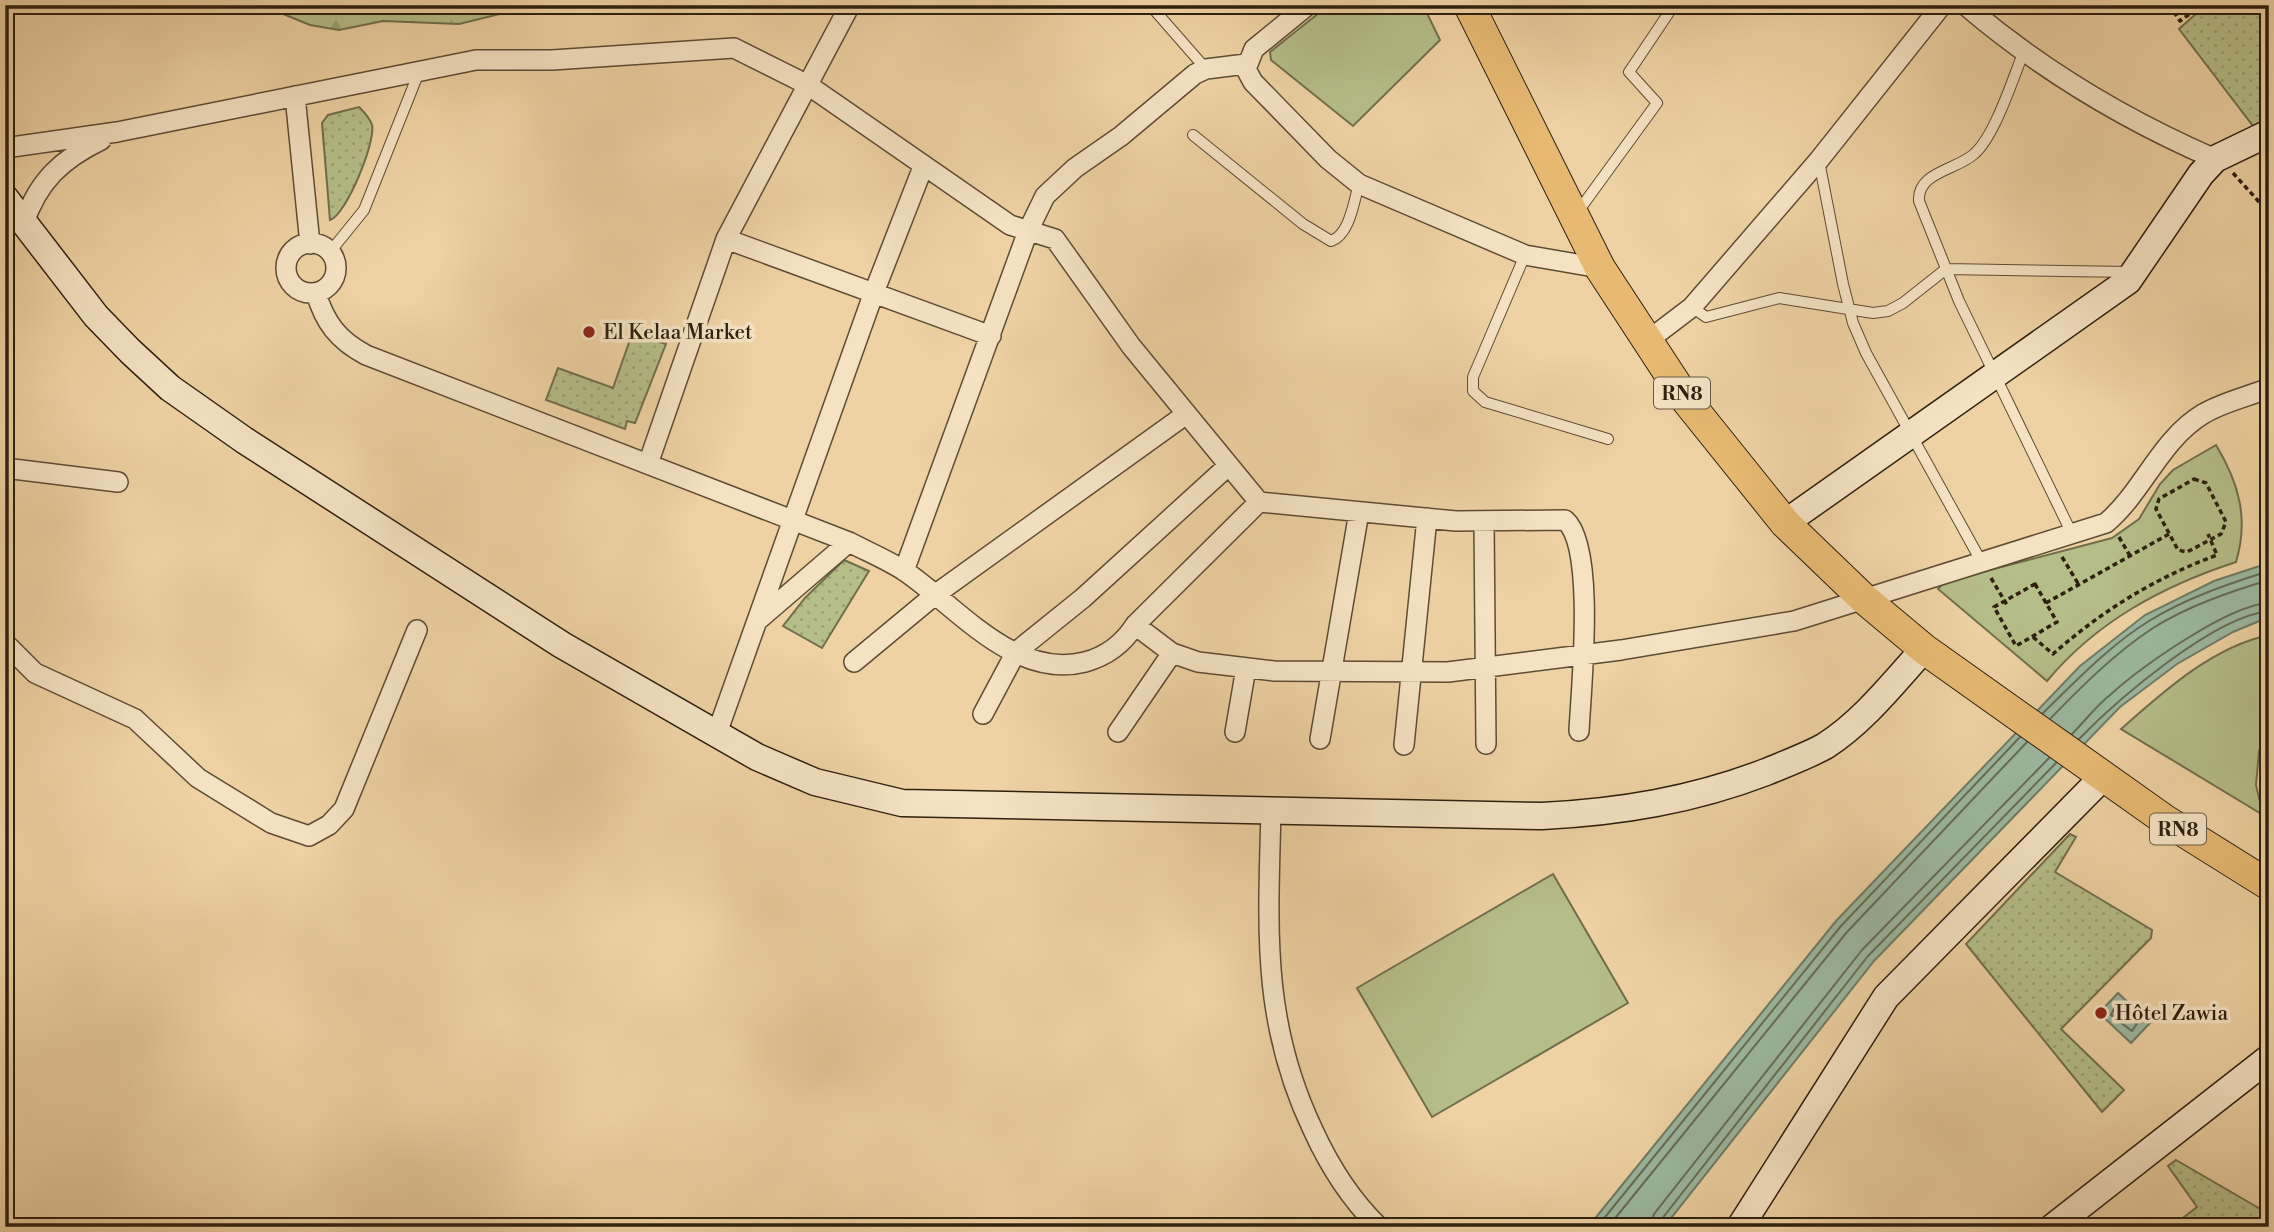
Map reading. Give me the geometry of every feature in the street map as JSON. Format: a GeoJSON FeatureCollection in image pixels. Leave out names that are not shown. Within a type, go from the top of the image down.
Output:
{"type":"FeatureCollection","features":[{"type":"Feature","properties":{"kind":"main road","name":"RN8"},"geometry":{"type":"LineString","coordinates":[[1469,5],[1601,268],[1646,342],[1687,401],[1785,523],[1863,598],[1924,649],[2165,820],[2269,885]]}},
{"type":"Feature","properties":{"kind":"main road"},"geometry":{"type":"LineString","coordinates":[[1785,523],[2128,281],[2201,173],[2215,159],[2269,133]]}},
{"type":"Feature","properties":{"kind":"main road"},"geometry":{"type":"LineString","coordinates":[[5,198],[96,316],[170,388],[244,440],[562,645],[757,757],[815,782],[902,803],[1542,816],[1606,813],[1667,803],[1731,785],[1825,746],[1875,702],[1924,649]]}},
{"type":"Feature","properties":{"kind":"main road"},"geometry":{"type":"LineString","coordinates":[[1740,1227],[1886,997],[2097,773]]}},
{"type":"Feature","properties":{"kind":"main road"},"geometry":{"type":"LineString","coordinates":[[2053,1227],[2269,1058]]}},
{"type":"Feature","properties":{"kind":"street"},"geometry":{"type":"LineString","coordinates":[[648,464],[726,239],[850,5]]}},
{"type":"Feature","properties":{"kind":"street"},"geometry":{"type":"LineString","coordinates":[[1308,5],[1254,49],[1246,64],[1253,82],[1328,159],[1359,184],[1408,208],[1525,256],[1601,268]]}},
{"type":"Feature","properties":{"kind":"street"},"geometry":{"type":"LineString","coordinates":[[1646,342],[1692,307],[1819,160],[1942,5]]}},
{"type":"Feature","properties":{"kind":"street"},"geometry":{"type":"LineString","coordinates":[[1965,5],[2024,51],[2126,117],[2215,159]]}},
{"type":"Feature","properties":{"kind":"street"},"geometry":{"type":"LineString","coordinates":[[5,148],[117,132],[476,60],[552,60],[716,47],[734,48],[808,85],[1010,225],[1055,239],[1131,346],[1259,502],[1427,518],[1484,521],[1557,518],[1571,525],[1582,562],[1579,731]]}},
{"type":"Feature","properties":{"kind":"street"},"geometry":{"type":"LineString","coordinates":[[904,571],[1028,232],[1045,196],[1075,168],[1121,136],[1195,74],[1206,69],[1246,64]]}},
{"type":"Feature","properties":{"kind":"street"},"geometry":{"type":"LineString","coordinates":[[295,96],[310,244]]}},
{"type":"Feature","properties":{"kind":"street"},"geometry":{"type":"LineString","coordinates":[[24,223],[41,184],[55,169],[74,154],[117,132]]}},
{"type":"Feature","properties":{"kind":"street"},"geometry":{"type":"LineString","coordinates":[[717,733],[873,295],[923,167]]}},
{"type":"Feature","properties":{"kind":"street"},"geometry":{"type":"LineString","coordinates":[[726,239],[991,336]]}},
{"type":"Feature","properties":{"kind":"street"},"geometry":{"type":"LineString","coordinates":[[310,244],[330,252],[334,259],[335,275],[327,288],[316,293],[299,290],[288,279],[286,272],[293,251],[310,244]]}},
{"type":"Feature","properties":{"kind":"street"},"geometry":{"type":"LineString","coordinates":[[316,293],[330,326],[346,342],[366,355],[849,542],[904,571],[973,625],[1039,663],[1076,664],[1111,650],[1126,640],[1135,625],[1259,502]]}},
{"type":"Feature","properties":{"kind":"street"},"geometry":{"type":"LineString","coordinates":[[1135,625],[1172,653],[1198,662],[1245,668],[1411,673],[1582,655],[1794,621],[1981,561],[2073,536],[2106,523],[2121,510],[2162,453],[2195,420],[2221,405],[2269,388]]}},
{"type":"Feature","properties":{"kind":"street"},"geometry":{"type":"LineString","coordinates":[[854,662],[936,594],[1185,415]]}},
{"type":"Feature","properties":{"kind":"street"},"geometry":{"type":"LineString","coordinates":[[983,714],[1016,652],[1083,598],[1228,466]]}},
{"type":"Feature","properties":{"kind":"street"},"geometry":{"type":"LineString","coordinates":[[5,468],[118,482]]}},
{"type":"Feature","properties":{"kind":"street"},"geometry":{"type":"LineString","coordinates":[[1320,739],[1359,512]]}},
{"type":"Feature","properties":{"kind":"street"},"geometry":{"type":"LineString","coordinates":[[1404,745],[1427,518]]}},
{"type":"Feature","properties":{"kind":"street"},"geometry":{"type":"LineString","coordinates":[[1484,521],[1486,744]]}},
{"type":"Feature","properties":{"kind":"street"},"geometry":{"type":"LineString","coordinates":[[756,622],[849,542]]}},
{"type":"Feature","properties":{"kind":"street"},"geometry":{"type":"LineString","coordinates":[[5,643],[34,673],[135,719],[198,778],[271,823],[309,836],[329,825],[344,809],[416,630]]}},
{"type":"Feature","properties":{"kind":"street"},"geometry":{"type":"LineString","coordinates":[[1118,732],[1172,653]]}},
{"type":"Feature","properties":{"kind":"street"},"geometry":{"type":"LineString","coordinates":[[1235,732],[1245,668]]}},
{"type":"Feature","properties":{"kind":"street"},"geometry":{"type":"LineString","coordinates":[[1271,811],[1268,931],[1278,1032],[1296,1094],[1323,1152],[1350,1193],[1379,1227]]}},
{"type":"Feature","properties":{"kind":"lane"},"geometry":{"type":"LineString","coordinates":[[1150,5],[1206,69]]}},
{"type":"Feature","properties":{"kind":"lane"},"geometry":{"type":"LineString","coordinates":[[1575,217],[1657,103],[1629,72],[1674,5]]}},
{"type":"Feature","properties":{"kind":"lane"},"geometry":{"type":"LineString","coordinates":[[2024,51],[1985,142],[1973,156],[1930,178],[1920,190],[1919,201],[1946,269],[2073,536]]}},
{"type":"Feature","properties":{"kind":"lane"},"geometry":{"type":"LineString","coordinates":[[330,252],[349,233],[364,210],[419,71]]}},
{"type":"Feature","properties":{"kind":"lane"},"geometry":{"type":"LineString","coordinates":[[1193,135],[1303,224],[1332,241],[1344,230],[1359,184]]}},
{"type":"Feature","properties":{"kind":"lane"},"geometry":{"type":"LineString","coordinates":[[1819,160],[1849,308],[1866,353],[1981,561]]}},
{"type":"Feature","properties":{"kind":"lane"},"geometry":{"type":"LineString","coordinates":[[1525,256],[1474,377],[1473,391],[1485,402],[1608,439]]}},
{"type":"Feature","properties":{"kind":"lane"},"geometry":{"type":"LineString","coordinates":[[1692,307],[1706,317],[1779,298],[1873,313],[1888,311],[1903,303],[1946,269],[2134,272]]}},
{"type":"Feature","properties":{"kind":"path"},"geometry":{"type":"LineString","coordinates":[[2169,5],[2180,21],[2199,6]]}},
{"type":"Feature","properties":{"kind":"path"},"geometry":{"type":"LineString","coordinates":[[2215,159],[2231,171],[2269,213]]}},
{"type":"Feature","properties":{"kind":"path"},"geometry":{"type":"LineString","coordinates":[[2194,479],[2206,483],[2226,522],[2221,534],[2211,540],[2187,552],[2178,550],[2156,509],[2160,499],[2194,479]]}},
{"type":"Feature","properties":{"kind":"path"},"geometry":{"type":"LineString","coordinates":[[2046,603],[2169,534]]}},
{"type":"Feature","properties":{"kind":"path"},"geometry":{"type":"LineString","coordinates":[[2033,637],[2053,654],[2113,604],[2151,583],[2217,555],[2208,534]]}},
{"type":"Feature","properties":{"kind":"path"},"geometry":{"type":"LineString","coordinates":[[2059,552],[2079,585]]}},
{"type":"Feature","properties":{"kind":"path"},"geometry":{"type":"LineString","coordinates":[[1981,561],[2006,603]]}},
{"type":"Feature","properties":{"kind":"path"},"geometry":{"type":"LineString","coordinates":[[2035,584],[2057,622],[2016,646],[1994,607],[2006,603],[2035,584]]}},
{"type":"Feature","properties":{"kind":"green space"},"geometry":{"type":"Polygon","coordinates":[[[270,5],[520,5],[516,10],[459,24],[383,21],[339,30],[310,25],[271,9],[270,5]]]}},
{"type":"Feature","properties":{"kind":"green space"},"geometry":{"type":"Polygon","coordinates":[[[1329,5],[1423,5],[1440,40],[1353,126],[1271,60],[1270,52],[1329,5]]]}},
{"type":"Feature","properties":{"kind":"green space"},"geometry":{"type":"Polygon","coordinates":[[[2206,5],[2269,5],[2269,118],[2253,126],[2179,29],[2206,5]]]}},
{"type":"Feature","properties":{"kind":"green space"},"geometry":{"type":"Polygon","coordinates":[[[359,107],[372,125],[369,146],[351,192],[337,215],[330,220],[322,123],[328,115],[359,107]]]}},
{"type":"Feature","properties":{"kind":"green space"},"geometry":{"type":"Polygon","coordinates":[[[632,334],[666,344],[635,423],[627,421],[625,429],[546,400],[558,368],[613,388],[632,334]]]}},
{"type":"Feature","properties":{"kind":"green space"},"geometry":{"type":"Polygon","coordinates":[[[2216,445],[2231,473],[2240,502],[2242,531],[2236,562],[2183,582],[2133,608],[2087,640],[2047,681],[1938,589],[1944,582],[2112,538],[2139,519],[2160,484],[2173,470],[2216,445]]]}},
{"type":"Feature","properties":{"kind":"green space"},"geometry":{"type":"Polygon","coordinates":[[[844,560],[869,571],[822,648],[783,626],[805,598],[844,560]]]}},
{"type":"Feature","properties":{"kind":"green space"},"geometry":{"type":"Polygon","coordinates":[[[2269,635],[2269,730],[2259,751],[2256,785],[2263,815],[2121,729],[2171,686],[2208,660],[2248,641],[2269,635]]]}},
{"type":"Feature","properties":{"kind":"green space"},"geometry":{"type":"Polygon","coordinates":[[[2070,834],[2076,837],[2055,872],[2152,930],[2151,938],[2061,1029],[2124,1090],[2102,1112],[1966,944],[2070,834]]]}},
{"type":"Feature","properties":{"kind":"green space"},"geometry":{"type":"Polygon","coordinates":[[[1553,874],[1628,1003],[1432,1117],[1357,988],[1553,874]]]}},
{"type":"Feature","properties":{"kind":"green space"},"geometry":{"type":"Polygon","coordinates":[[[2176,1160],[2269,1214],[2269,1227],[2171,1227],[2197,1207],[2168,1166],[2176,1160]]]}},
{"type":"Feature","properties":{"kind":"water"},"geometry":{"type":"Polygon","coordinates":[[[2269,563],[2269,617],[2233,632],[2177,664],[2120,707],[1874,961],[1664,1227],[1588,1227],[1836,921],[2080,666],[2145,615],[2214,581],[2269,563]]]}},
{"type":"Feature","properties":{"kind":"water"},"geometry":{"type":"Polygon","coordinates":[[[2118,993],[2150,1023],[2131,1043],[2099,1013],[2118,993]]]}},
{"type":"Feature","properties":{"kind":"place","name":"El Kelaa Market"},"geometry":{"type":"Point","coordinates":[589,332]}},
{"type":"Feature","properties":{"kind":"place","name":"Hôtel Zawia"},"geometry":{"type":"Point","coordinates":[2101,1013]}}]}
